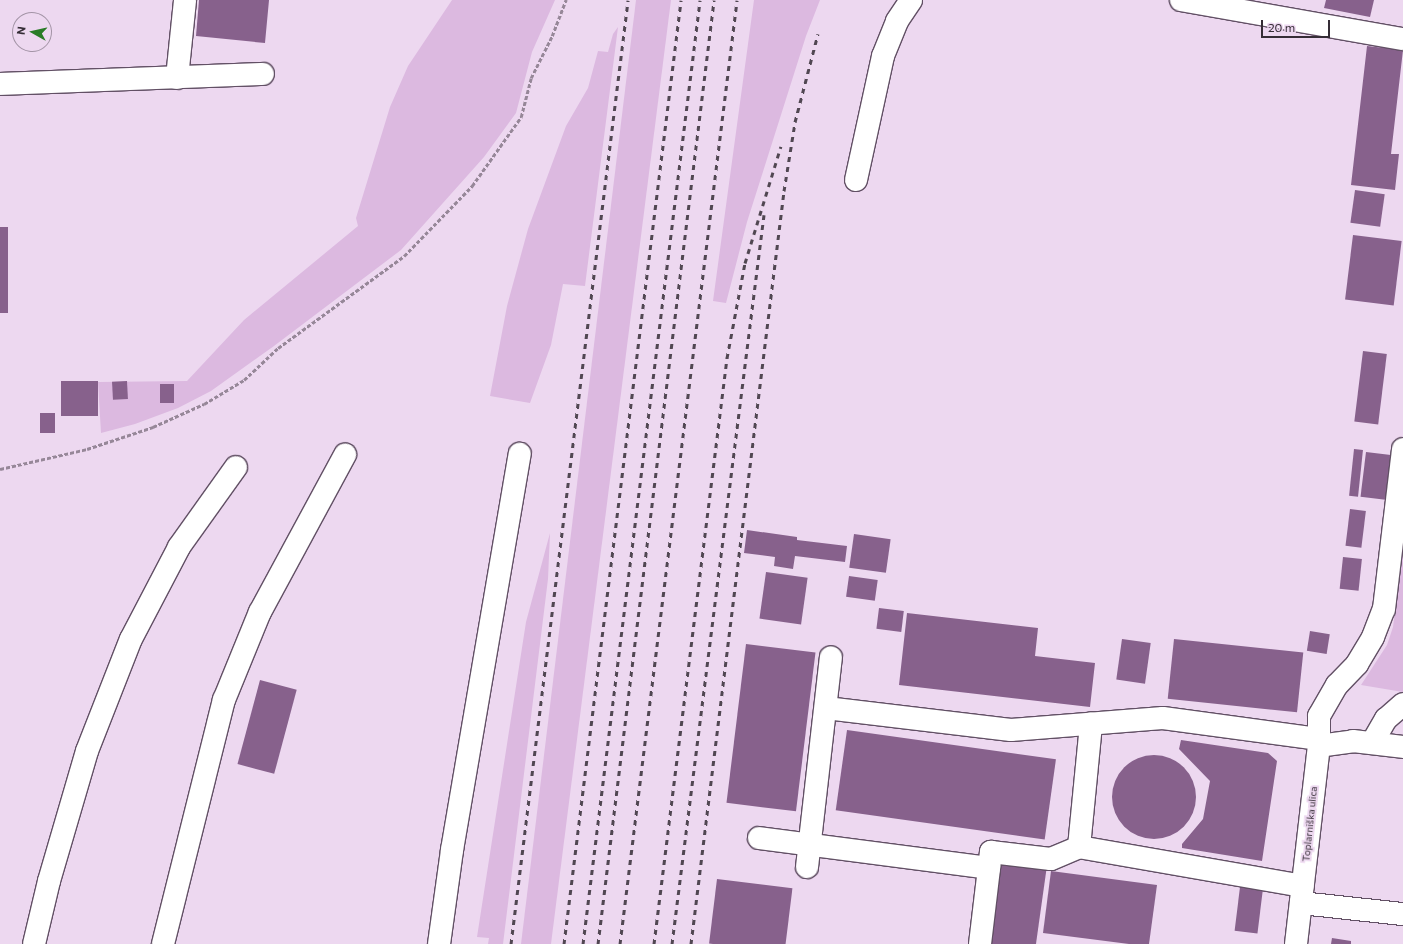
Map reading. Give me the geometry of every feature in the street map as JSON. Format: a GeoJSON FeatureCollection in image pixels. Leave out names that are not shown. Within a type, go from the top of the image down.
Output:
{"type":"FeatureCollection","features":[{"type":"Feature","properties":{"kind":"street"},"geometry":{"type":"LineString","coordinates":[[177,78],[185,0]]}},
{"type":"Feature","properties":{"kind":"street"},"geometry":{"type":"LineString","coordinates":[[856,180],[883,56],[897,21],[911,0]]}},
{"type":"Feature","properties":{"kind":"street"},"geometry":{"type":"LineString","coordinates":[[1181,0],[1403,39]]}},
{"type":"Feature","properties":{"kind":"street"},"geometry":{"type":"LineString","coordinates":[[0,84],[263,74]]}},
{"type":"Feature","properties":{"kind":"street","name":"Toplarniška ulica"},"geometry":{"type":"LineString","coordinates":[[1296,944],[1319,743],[1319,716],[1337,684],[1357,664],[1373,637],[1384,609],[1403,449]]}},
{"type":"Feature","properties":{"kind":"street"},"geometry":{"type":"LineString","coordinates":[[439,944],[452,850],[520,454]]}},
{"type":"Feature","properties":{"kind":"street"},"geometry":{"type":"LineString","coordinates":[[163,944],[224,700],[260,612],[346,455]]}},
{"type":"Feature","properties":{"kind":"street"},"geometry":{"type":"LineString","coordinates":[[34,944],[49,881],[87,751],[131,639],[180,547],[236,467]]}},
{"type":"Feature","properties":{"kind":"street"},"geometry":{"type":"LineString","coordinates":[[807,867],[831,657]]}},
{"type":"Feature","properties":{"kind":"street"},"geometry":{"type":"LineString","coordinates":[[1372,743],[1386,719],[1403,704]]}},
{"type":"Feature","properties":{"kind":"street"},"geometry":{"type":"LineString","coordinates":[[826,708],[1011,730],[1163,718],[1319,743],[1353,741],[1403,747]]}},
{"type":"Feature","properties":{"kind":"street"},"geometry":{"type":"LineString","coordinates":[[1079,848],[1091,724]]}},
{"type":"Feature","properties":{"kind":"street"},"geometry":{"type":"LineString","coordinates":[[759,838],[989,868]]}},
{"type":"Feature","properties":{"kind":"street"},"geometry":{"type":"LineString","coordinates":[[980,944],[991,852],[1051,859],[1079,848],[1302,895],[1403,914]]}},
{"type":"Feature","properties":{"kind":"path"},"geometry":{"type":"LineString","coordinates":[[0,470],[87,449],[153,427],[204,404],[244,380],[278,348],[404,256],[472,186],[521,117],[530,78],[552,36],[566,0]]}},
{"type":"Feature","properties":{"kind":"shaded area"},"geometry":{"type":"Polygon","coordinates":[[[452,0],[555,0],[532,52],[516,113],[484,157],[401,250],[274,346],[211,391],[178,408],[135,424],[101,433],[98,382],[187,381],[244,320],[358,226],[356,218],[390,107],[408,66],[452,0]]]}},
{"type":"Feature","properties":{"kind":"shaded area"},"geometry":{"type":"Polygon","coordinates":[[[636,0],[671,0],[551,944],[521,944],[636,0]]]}},
{"type":"Feature","properties":{"kind":"shaded area"},"geometry":{"type":"Polygon","coordinates":[[[754,0],[820,0],[806,36],[747,222],[726,303],[713,301],[754,0]]]}},
{"type":"Feature","properties":{"kind":"shaded area"},"geometry":{"type":"Polygon","coordinates":[[[618,27],[585,286],[563,284],[551,345],[530,403],[490,396],[507,306],[528,229],[566,126],[588,88],[598,51],[608,52],[613,34],[618,27]]]}},
{"type":"Feature","properties":{"kind":"shaded area"},"geometry":{"type":"Polygon","coordinates":[[[550,533],[548,579],[503,944],[488,944],[489,938],[477,937],[526,622],[550,533]]]}},
{"type":"Feature","properties":{"kind":"shaded area"},"geometry":{"type":"Polygon","coordinates":[[[1403,551],[1403,692],[1361,685],[1387,645],[1393,627],[1403,551]]]}},
{"type":"Feature","properties":{"kind":"building"},"geometry":{"type":"Polygon","coordinates":[[[199,0],[269,0],[265,43],[196,36],[199,0]]]}},
{"type":"Feature","properties":{"kind":"building"},"geometry":{"type":"Polygon","coordinates":[[[1326,0],[1374,0],[1370,17],[1324,8],[1326,0]]]}},
{"type":"Feature","properties":{"kind":"building"},"geometry":{"type":"Polygon","coordinates":[[[1367,46],[1403,50],[1391,154],[1399,154],[1395,190],[1351,185],[1367,46]]]}},
{"type":"Feature","properties":{"kind":"building"},"geometry":{"type":"Polygon","coordinates":[[[1355,190],[1385,194],[1380,227],[1350,223],[1355,190]]]}},
{"type":"Feature","properties":{"kind":"building"},"geometry":{"type":"Polygon","coordinates":[[[0,227],[8,227],[8,313],[0,313],[0,227]]]}},
{"type":"Feature","properties":{"kind":"building"},"geometry":{"type":"Polygon","coordinates":[[[1353,235],[1402,241],[1394,305],[1345,300],[1353,235]]]}},
{"type":"Feature","properties":{"kind":"building"},"geometry":{"type":"Polygon","coordinates":[[[1363,351],[1387,354],[1378,424],[1354,421],[1363,351]]]}},
{"type":"Feature","properties":{"kind":"building"},"geometry":{"type":"Polygon","coordinates":[[[61,381],[98,381],[98,416],[61,416],[61,381]]]}},
{"type":"Feature","properties":{"kind":"building"},"geometry":{"type":"Polygon","coordinates":[[[127,381],[128,399],[113,400],[112,382],[127,381]]]}},
{"type":"Feature","properties":{"kind":"building"},"geometry":{"type":"Polygon","coordinates":[[[160,384],[174,384],[174,403],[160,403],[160,384]]]}},
{"type":"Feature","properties":{"kind":"building"},"geometry":{"type":"Polygon","coordinates":[[[40,413],[55,413],[55,433],[40,433],[40,413]]]}},
{"type":"Feature","properties":{"kind":"building"},"geometry":{"type":"Polygon","coordinates":[[[1354,449],[1363,450],[1358,497],[1349,496],[1354,449]]]}},
{"type":"Feature","properties":{"kind":"building"},"geometry":{"type":"Polygon","coordinates":[[[1366,452],[1391,455],[1385,500],[1361,497],[1366,452]]]}},
{"type":"Feature","properties":{"kind":"building"},"geometry":{"type":"Polygon","coordinates":[[[1350,509],[1366,511],[1361,548],[1345,546],[1350,509]]]}},
{"type":"Feature","properties":{"kind":"building"},"geometry":{"type":"Polygon","coordinates":[[[747,530],[797,537],[797,540],[847,546],[845,562],[795,556],[793,569],[774,566],[775,557],[744,553],[747,530]]]}},
{"type":"Feature","properties":{"kind":"building"},"geometry":{"type":"Polygon","coordinates":[[[854,534],[891,539],[886,573],[849,568],[854,534]]]}},
{"type":"Feature","properties":{"kind":"building"},"geometry":{"type":"Polygon","coordinates":[[[1343,557],[1362,559],[1359,591],[1340,589],[1343,557]]]}},
{"type":"Feature","properties":{"kind":"building"},"geometry":{"type":"Polygon","coordinates":[[[766,572],[808,578],[801,624],[759,619],[766,572]]]}},
{"type":"Feature","properties":{"kind":"building"},"geometry":{"type":"Polygon","coordinates":[[[849,576],[878,580],[875,601],[846,597],[849,576]]]}},
{"type":"Feature","properties":{"kind":"building"},"geometry":{"type":"Polygon","coordinates":[[[879,608],[904,611],[901,632],[876,629],[879,608]]]}},
{"type":"Feature","properties":{"kind":"building"},"geometry":{"type":"Polygon","coordinates":[[[907,613],[1038,628],[1035,656],[1095,663],[1090,707],[899,685],[907,613]]]}},
{"type":"Feature","properties":{"kind":"building"},"geometry":{"type":"Polygon","coordinates":[[[1310,631],[1330,634],[1327,654],[1307,651],[1310,631]]]}},
{"type":"Feature","properties":{"kind":"building"},"geometry":{"type":"Polygon","coordinates":[[[1122,639],[1151,643],[1145,684],[1116,680],[1122,639]]]}},
{"type":"Feature","properties":{"kind":"building"},"geometry":{"type":"Polygon","coordinates":[[[1174,639],[1303,653],[1297,712],[1168,699],[1174,639]]]}},
{"type":"Feature","properties":{"kind":"building"},"geometry":{"type":"Polygon","coordinates":[[[746,644],[815,653],[796,811],[727,803],[746,644]]]}},
{"type":"Feature","properties":{"kind":"building"},"geometry":{"type":"Polygon","coordinates":[[[260,680],[297,690],[274,774],[237,764],[260,680]]]}},
{"type":"Feature","properties":{"kind":"building"},"geometry":{"type":"Polygon","coordinates":[[[847,730],[1056,759],[1045,840],[836,810],[847,730]]]}},
{"type":"Feature","properties":{"kind":"building"},"geometry":{"type":"Polygon","coordinates":[[[1181,740],[1268,753],[1277,761],[1262,861],[1182,848],[1182,844],[1203,819],[1210,781],[1179,749],[1181,740]]]}},
{"type":"Feature","properties":{"kind":"building"},"geometry":{"type":"Polygon","coordinates":[[[1146,755],[1162,755],[1178,762],[1189,773],[1196,789],[1196,805],[1193,813],[1184,827],[1178,832],[1162,839],[1146,839],[1130,832],[1119,821],[1112,805],[1112,789],[1119,773],[1130,762],[1146,755]]]}},
{"type":"Feature","properties":{"kind":"building"},"geometry":{"type":"Polygon","coordinates":[[[998,862],[1047,869],[1036,944],[986,944],[998,862]]]}},
{"type":"Feature","properties":{"kind":"building"},"geometry":{"type":"Polygon","coordinates":[[[1051,871],[1157,885],[1149,944],[1129,944],[1043,933],[1051,871]]]}},
{"type":"Feature","properties":{"kind":"building"},"geometry":{"type":"Polygon","coordinates":[[[717,879],[792,888],[786,944],[709,944],[717,879]]]}},
{"type":"Feature","properties":{"kind":"building"},"geometry":{"type":"Polygon","coordinates":[[[1240,887],[1263,890],[1257,933],[1235,931],[1240,887]]]}},
{"type":"Feature","properties":{"kind":"building"},"geometry":{"type":"Polygon","coordinates":[[[1332,938],[1351,941],[1351,944],[1331,944],[1332,938]]]}},
{"type":"Feature","properties":{"kind":"railway"},"geometry":{"type":"LineString","coordinates":[[511,944],[628,0]]}},
{"type":"Feature","properties":{"kind":"railway"},"geometry":{"type":"LineString","coordinates":[[564,944],[681,0]]}},
{"type":"Feature","properties":{"kind":"railway"},"geometry":{"type":"LineString","coordinates":[[583,944],[700,0]]}},
{"type":"Feature","properties":{"kind":"railway"},"geometry":{"type":"LineString","coordinates":[[598,944],[714,0]]}},
{"type":"Feature","properties":{"kind":"railway"},"geometry":{"type":"LineString","coordinates":[[620,944],[737,0]]}},
{"type":"Feature","properties":{"kind":"railway"},"geometry":{"type":"LineString","coordinates":[[691,944],[784,191],[795,122],[818,34]]}},
{"type":"Feature","properties":{"kind":"railway"},"geometry":{"type":"LineString","coordinates":[[654,944],[727,358],[745,263],[781,146]]}},
{"type":"Feature","properties":{"kind":"railway"},"geometry":{"type":"LineString","coordinates":[[672,944],[764,215]]}}]}
